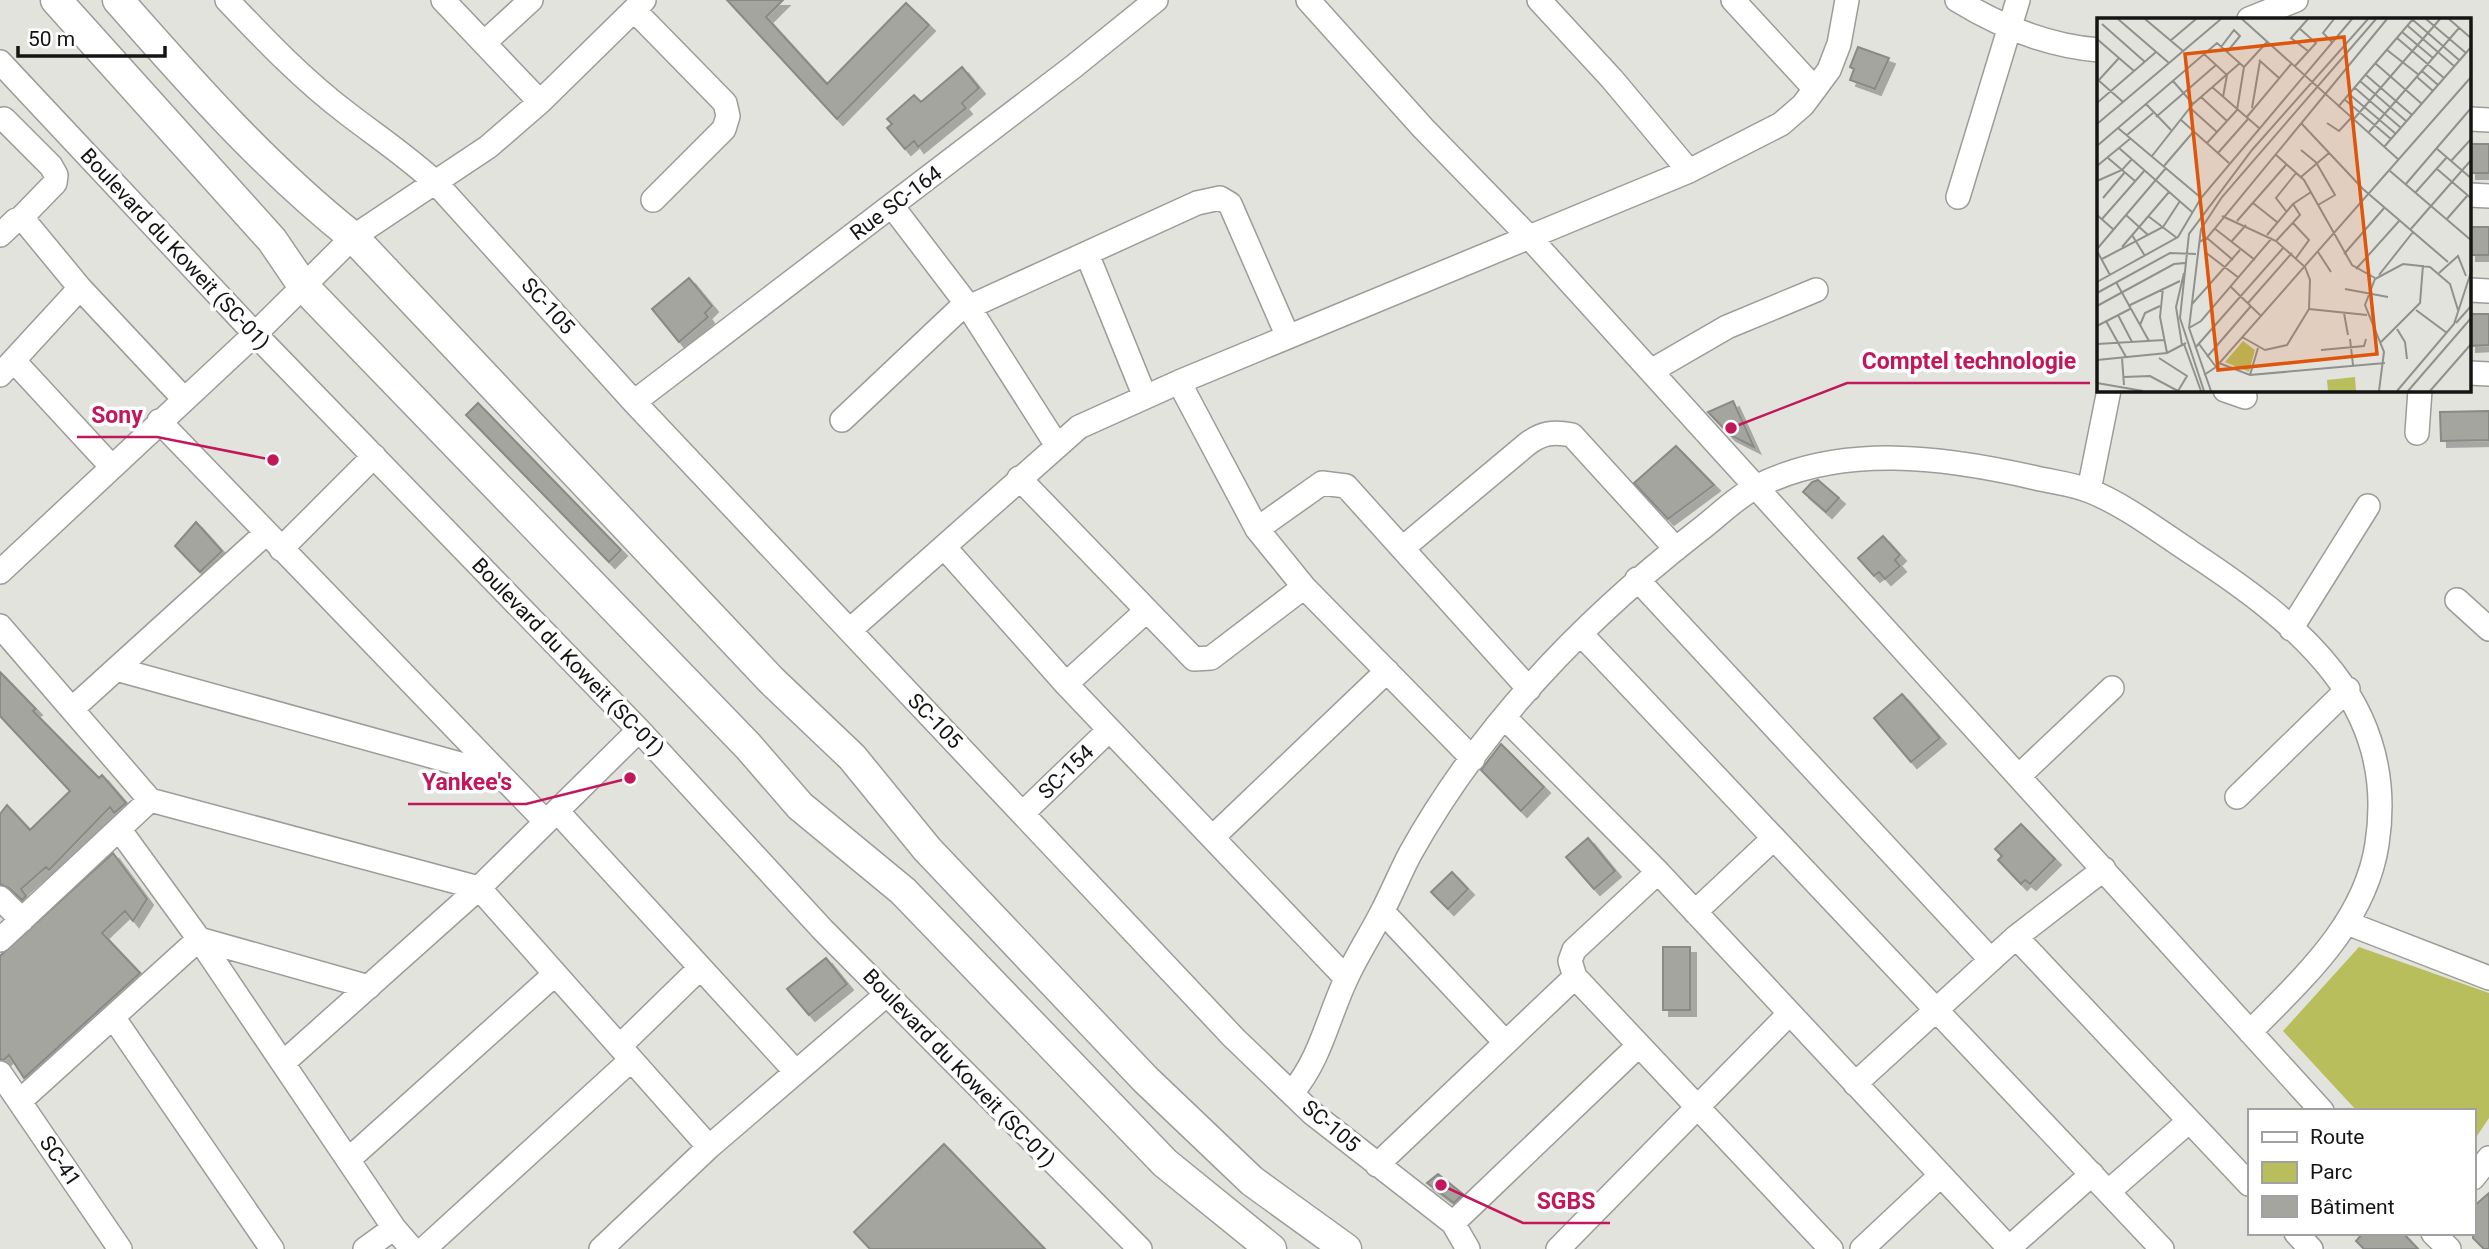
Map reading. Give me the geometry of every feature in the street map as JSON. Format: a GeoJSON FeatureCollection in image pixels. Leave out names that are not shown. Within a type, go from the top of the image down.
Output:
{"type":"FeatureCollection","features":[{"type":"Feature","properties":{"kind":"main road"},"geometry":{"type":"LineString","coordinates":[[56,0],[272,240],[304,287],[748,746],[800,806],[903,891],[1165,1163],[1270,1249]]}},
{"type":"Feature","properties":{"kind":"main road"},"geometry":{"type":"LineString","coordinates":[[118,0],[215,110],[309,203],[353,237],[771,680],[852,757],[927,849],[1145,1079],[1252,1181],[1346,1249]]}},
{"type":"Feature","properties":{"kind":"street","name":"SC-105"},"geometry":{"type":"LineString","coordinates":[[227,0],[303,78],[348,114],[407,155],[436,183],[634,402],[1234,1038],[1292,1093],[1458,1238]]}},
{"type":"Feature","properties":{"kind":"street"},"geometry":{"type":"LineString","coordinates":[[444,0],[540,103]]}},
{"type":"Feature","properties":{"kind":"street"},"geometry":{"type":"LineString","coordinates":[[484,43],[531,0]]}},
{"type":"Feature","properties":{"kind":"street","name":"Rue SC-164"},"geometry":{"type":"LineString","coordinates":[[634,402],[892,206],[1156,0]]}},
{"type":"Feature","properties":{"kind":"street"},"geometry":{"type":"LineString","coordinates":[[1308,0],[1423,128],[1530,238],[1651,370],[1754,488],[2020,775],[2320,1109]]}},
{"type":"Feature","properties":{"kind":"street"},"geometry":{"type":"LineString","coordinates":[[1539,0],[1612,79],[1689,171]]}},
{"type":"Feature","properties":{"kind":"street"},"geometry":{"type":"LineString","coordinates":[[1733,0],[1815,89]]}},
{"type":"Feature","properties":{"kind":"street"},"geometry":{"type":"LineString","coordinates":[[850,630],[945,548],[1056,444],[1089,422],[1179,382],[1689,171],[1781,124],[1794,114],[1829,71],[1837,53],[1847,0]]}},
{"type":"Feature","properties":{"kind":"street"},"geometry":{"type":"LineString","coordinates":[[1957,0],[2009,28],[2053,43],[2097,50]]}},
{"type":"Feature","properties":{"kind":"street"},"geometry":{"type":"LineString","coordinates":[[1958,197],[2018,0]]}},
{"type":"Feature","properties":{"kind":"street"},"geometry":{"type":"LineString","coordinates":[[2251,18],[2296,0]]}},
{"type":"Feature","properties":{"kind":"street"},"geometry":{"type":"LineString","coordinates":[[0,572],[255,334],[353,237],[488,147],[540,103],[639,5],[725,103],[728,116],[724,129],[653,200]]}},
{"type":"Feature","properties":{"kind":"street","name":"Boulevard du Koweit (SC-01)"},"geometry":{"type":"LineString","coordinates":[[0,62],[255,334],[639,730],[748,851],[1132,1247]]}},
{"type":"Feature","properties":{"kind":"street"},"geometry":{"type":"LineString","coordinates":[[0,235],[20,219],[55,183],[56,175],[51,166],[2,121],[32,96]]}},
{"type":"Feature","properties":{"kind":"street"},"geometry":{"type":"LineString","coordinates":[[842,420],[967,305],[1197,203],[1220,198],[1230,204],[1288,338]]}},
{"type":"Feature","properties":{"kind":"street"},"geometry":{"type":"LineString","coordinates":[[892,206],[967,305],[1056,444]]}},
{"type":"Feature","properties":{"kind":"street"},"geometry":{"type":"LineString","coordinates":[[20,219],[80,288],[184,399]]}},
{"type":"Feature","properties":{"kind":"street"},"geometry":{"type":"LineString","coordinates":[[1087,254],[1145,397]]}},
{"type":"Feature","properties":{"kind":"street"},"geometry":{"type":"LineString","coordinates":[[80,288],[7,368],[111,466]]}},
{"type":"Feature","properties":{"kind":"street"},"geometry":{"type":"LineString","coordinates":[[1651,370],[1727,327],[1816,289]]}},
{"type":"Feature","properties":{"kind":"street"},"geometry":{"type":"LineString","coordinates":[[1179,382],[1257,529],[1304,587],[1473,759]]}},
{"type":"Feature","properties":{"kind":"street"},"geometry":{"type":"LineString","coordinates":[[2089,490],[2109,392]]}},
{"type":"Feature","properties":{"kind":"street"},"geometry":{"type":"LineString","coordinates":[[2417,433],[2420,392]]}},
{"type":"Feature","properties":{"kind":"street"},"geometry":{"type":"LineString","coordinates":[[159,421],[501,776],[551,817],[700,968],[796,1072]]}},
{"type":"Feature","properties":{"kind":"street"},"geometry":{"type":"LineString","coordinates":[[1404,547],[1525,445],[1538,435],[1550,432],[1572,435],[1676,549]]}},
{"type":"Feature","properties":{"kind":"street"},"geometry":{"type":"LineString","coordinates":[[72,709],[116,669],[374,456]]}},
{"type":"Feature","properties":{"kind":"street"},"geometry":{"type":"LineString","coordinates":[[1292,1093],[1318,1055],[1346,978],[1410,855],[1473,759],[1529,689],[1637,579],[1754,488],[1821,464],[1862,458],[1939,460],[2089,490],[2235,581],[2291,629],[2348,689],[2375,753],[2380,814],[2371,868],[2347,923],[2299,981],[2250,1032]]}},
{"type":"Feature","properties":{"kind":"street"},"geometry":{"type":"LineString","coordinates":[[1019,478],[1185,653],[1203,660],[1304,587]]}},
{"type":"Feature","properties":{"kind":"street"},"geometry":{"type":"LineString","coordinates":[[1257,529],[1322,484],[1346,486],[1404,547],[1424,575],[1529,689]]}},
{"type":"Feature","properties":{"kind":"street"},"geometry":{"type":"LineString","coordinates":[[2291,629],[2368,506]]}},
{"type":"Feature","properties":{"kind":"street"},"geometry":{"type":"LineString","coordinates":[[945,548],[1066,684],[1214,836],[1346,978]]}},
{"type":"Feature","properties":{"kind":"street"},"geometry":{"type":"LineString","coordinates":[[1637,579],[1991,960]]}},
{"type":"Feature","properties":{"kind":"street"},"geometry":{"type":"LineString","coordinates":[[2457,600],[2489,629]]}},
{"type":"Feature","properties":{"kind":"street"},"geometry":{"type":"LineString","coordinates":[[1066,684],[1146,611]]}},
{"type":"Feature","properties":{"kind":"street"},"geometry":{"type":"LineString","coordinates":[[0,626],[150,800],[479,888],[709,1147]]}},
{"type":"Feature","properties":{"kind":"street"},"geometry":{"type":"LineString","coordinates":[[1581,634],[2162,1249]]}},
{"type":"Feature","properties":{"kind":"street"},"geometry":{"type":"LineString","coordinates":[[116,669],[501,776]]}},
{"type":"Feature","properties":{"kind":"street"},"geometry":{"type":"LineString","coordinates":[[1214,836],[1387,671]]}},
{"type":"Feature","properties":{"kind":"street"},"geometry":{"type":"LineString","coordinates":[[2020,775],[2112,688]]}},
{"type":"Feature","properties":{"kind":"street"},"geometry":{"type":"LineString","coordinates":[[2236,797],[2348,689]]}},
{"type":"Feature","properties":{"kind":"street"},"geometry":{"type":"LineString","coordinates":[[1505,718],[1658,872],[2010,1249],[2092,1174]]}},
{"type":"Feature","properties":{"kind":"street"},"geometry":{"type":"LineString","coordinates":[[283,1063],[479,888],[639,730]]}},
{"type":"Feature","properties":{"kind":"street","name":"SC-154"},"geometry":{"type":"LineString","coordinates":[[1023,813],[1109,730]]}},
{"type":"Feature","properties":{"kind":"street"},"geometry":{"type":"LineString","coordinates":[[0,940],[150,800]]}},
{"type":"Feature","properties":{"kind":"street"},"geometry":{"type":"LineString","coordinates":[[119,829],[199,939],[394,1228],[412,1249]]}},
{"type":"Feature","properties":{"kind":"street"},"geometry":{"type":"LineString","coordinates":[[1695,912],[1774,838]]}},
{"type":"Feature","properties":{"kind":"street"},"geometry":{"type":"LineString","coordinates":[[1855,1084],[2017,937],[2104,869]]}},
{"type":"Feature","properties":{"kind":"street"},"geometry":{"type":"LineString","coordinates":[[1658,872],[1574,950],[1570,961],[1575,977],[1831,1249]]}},
{"type":"Feature","properties":{"kind":"street"},"geometry":{"type":"LineString","coordinates":[[0,898],[22,920]]}},
{"type":"Feature","properties":{"kind":"street"},"geometry":{"type":"LineString","coordinates":[[1382,912],[1504,1042]]}},
{"type":"Feature","properties":{"kind":"street"},"geometry":{"type":"LineString","coordinates":[[2347,923],[2489,978]]}},
{"type":"Feature","properties":{"kind":"street"},"geometry":{"type":"LineString","coordinates":[[2017,937],[2248,1183]]}},
{"type":"Feature","properties":{"kind":"street"},"geometry":{"type":"LineString","coordinates":[[199,939],[369,987]]}},
{"type":"Feature","properties":{"kind":"street"},"geometry":{"type":"LineString","coordinates":[[20,1101],[199,939]]}},
{"type":"Feature","properties":{"kind":"street"},"geometry":{"type":"LineString","coordinates":[[424,1249],[625,1053],[700,968]]}},
{"type":"Feature","properties":{"kind":"street"},"geometry":{"type":"LineString","coordinates":[[348,1160],[555,974]]}},
{"type":"Feature","properties":{"kind":"street"},"geometry":{"type":"LineString","coordinates":[[1377,1165],[1575,977]]}},
{"type":"Feature","properties":{"kind":"street"},"geometry":{"type":"LineString","coordinates":[[606,1247],[709,1147],[887,994]]}},
{"type":"Feature","properties":{"kind":"street"},"geometry":{"type":"LineString","coordinates":[[1558,1249],[1789,1014]]}},
{"type":"Feature","properties":{"kind":"street"},"geometry":{"type":"LineString","coordinates":[[113,1017],[272,1249]]}},
{"type":"Feature","properties":{"kind":"street"},"geometry":{"type":"LineString","coordinates":[[1458,1238],[1639,1045]]}},
{"type":"Feature","properties":{"kind":"street","name":"SC-41"},"geometry":{"type":"LineString","coordinates":[[0,1073],[120,1249]]}},
{"type":"Feature","properties":{"kind":"street"},"geometry":{"type":"LineString","coordinates":[[2108,1192],[2189,1121]]}},
{"type":"Feature","properties":{"kind":"street"},"geometry":{"type":"LineString","coordinates":[[2475,1176],[2489,1158]]}},
{"type":"Feature","properties":{"kind":"street"},"geometry":{"type":"LineString","coordinates":[[1863,1249],[1941,1175]]}},
{"type":"Feature","properties":{"kind":"street"},"geometry":{"type":"LineString","coordinates":[[365,1249],[394,1228]]}},
{"type":"Feature","properties":{"kind":"street"},"geometry":{"type":"LineString","coordinates":[[2298,1235],[2311,1249]]}},
{"type":"Feature","properties":{"kind":"street"},"geometry":{"type":"LineString","coordinates":[[2435,1235],[2449,1249]]}},
{"type":"Feature","properties":{"kind":"green space"},"geometry":{"type":"Polygon","coordinates":[[[2359,947],[2489,993],[2489,1118],[2475,1139],[2475,1109],[2355,1109],[2283,1031],[2359,947]]]}},
{"type":"Feature","properties":{"kind":"building"},"geometry":{"type":"Polygon","coordinates":[[[727,0],[783,0],[766,17],[827,84],[906,3],[929,25],[837,119],[727,0]]]}},
{"type":"Feature","properties":{"kind":"building"},"geometry":{"type":"Polygon","coordinates":[[[1858,47],[1889,58],[1875,89],[1850,80],[1854,69],[1850,67],[1858,47]]]}},
{"type":"Feature","properties":{"kind":"building"},"geometry":{"type":"Polygon","coordinates":[[[962,67],[979,88],[962,103],[966,108],[918,147],[914,141],[905,149],[887,128],[892,124],[887,119],[914,95],[921,102],[962,67]]]}},
{"type":"Feature","properties":{"kind":"building"},"geometry":{"type":"Polygon","coordinates":[[[2472,144],[2489,144],[2489,173],[2472,173],[2472,144]]]}},
{"type":"Feature","properties":{"kind":"building"},"geometry":{"type":"Polygon","coordinates":[[[2472,227],[2489,227],[2489,255],[2472,255],[2472,227]]]}},
{"type":"Feature","properties":{"kind":"building"},"geometry":{"type":"Polygon","coordinates":[[[689,278],[712,306],[705,313],[708,317],[679,342],[652,309],[689,278]]]}},
{"type":"Feature","properties":{"kind":"building"},"geometry":{"type":"Polygon","coordinates":[[[2472,314],[2489,314],[2489,345],[2472,346],[2472,314]]]}},
{"type":"Feature","properties":{"kind":"building"},"geometry":{"type":"Polygon","coordinates":[[[1733,401],[1754,447],[1730,435],[1708,412],[1733,401]]]}},
{"type":"Feature","properties":{"kind":"building"},"geometry":{"type":"Polygon","coordinates":[[[478,403],[621,550],[609,562],[466,415],[478,403]]]}},
{"type":"Feature","properties":{"kind":"building"},"geometry":{"type":"Polygon","coordinates":[[[2489,411],[2489,440],[2441,441],[2440,412],[2489,411]]]}},
{"type":"Feature","properties":{"kind":"building"},"geometry":{"type":"Polygon","coordinates":[[[1676,446],[1714,485],[1668,519],[1634,483],[1676,446]]]}},
{"type":"Feature","properties":{"kind":"building"},"geometry":{"type":"Polygon","coordinates":[[[1818,480],[1839,498],[1826,512],[1803,492],[1812,482],[1818,480]]]}},
{"type":"Feature","properties":{"kind":"building"},"geometry":{"type":"Polygon","coordinates":[[[196,522],[222,551],[200,572],[175,546],[196,522]]]}},
{"type":"Feature","properties":{"kind":"building"},"geometry":{"type":"Polygon","coordinates":[[[1883,536],[1900,555],[1895,560],[1900,566],[1885,579],[1879,572],[1874,576],[1858,558],[1883,536]]]}},
{"type":"Feature","properties":{"kind":"building"},"geometry":{"type":"Polygon","coordinates":[[[0,672],[36,709],[33,711],[99,778],[102,775],[126,803],[114,813],[110,807],[49,870],[46,867],[21,889],[26,896],[22,900],[0,884],[0,814],[7,805],[30,830],[70,791],[0,716],[0,672]]]}},
{"type":"Feature","properties":{"kind":"building"},"geometry":{"type":"Polygon","coordinates":[[[1902,694],[1940,738],[1911,762],[1874,718],[1902,694]]]}},
{"type":"Feature","properties":{"kind":"building"},"geometry":{"type":"Polygon","coordinates":[[[1501,744],[1544,787],[1521,811],[1481,770],[1501,744]]]}},
{"type":"Feature","properties":{"kind":"building"},"geometry":{"type":"Polygon","coordinates":[[[2021,824],[2055,859],[2030,884],[2025,880],[2021,884],[1998,860],[2002,856],[1995,849],[2021,824]]]}},
{"type":"Feature","properties":{"kind":"building"},"geometry":{"type":"Polygon","coordinates":[[[1588,838],[1615,871],[1594,889],[1566,857],[1588,838]]]}},
{"type":"Feature","properties":{"kind":"building"},"geometry":{"type":"Polygon","coordinates":[[[113,853],[147,899],[133,921],[125,911],[102,933],[140,973],[24,1078],[9,1055],[4,1060],[0,1059],[0,956],[113,853]]]}},
{"type":"Feature","properties":{"kind":"building"},"geometry":{"type":"Polygon","coordinates":[[[1452,872],[1468,889],[1448,909],[1431,892],[1452,872]]]}},
{"type":"Feature","properties":{"kind":"building"},"geometry":{"type":"Polygon","coordinates":[[[1663,947],[1690,947],[1690,1010],[1663,1010],[1663,947]]]}},
{"type":"Feature","properties":{"kind":"building"},"geometry":{"type":"Polygon","coordinates":[[[826,958],[847,984],[809,1015],[787,989],[826,958]]]}},
{"type":"Feature","properties":{"kind":"building"},"geometry":{"type":"Polygon","coordinates":[[[944,1144],[1045,1249],[870,1249],[854,1232],[944,1144]]]}},
{"type":"Feature","properties":{"kind":"building"},"geometry":{"type":"Polygon","coordinates":[[[1438,1174],[1463,1194],[1454,1203],[1427,1183],[1438,1174]]]}},
{"type":"Feature","properties":{"kind":"building"},"geometry":{"type":"Polygon","coordinates":[[[2489,1193],[2489,1249],[2484,1249],[2473,1238],[2475,1205],[2489,1193]]]}},
{"type":"Feature","properties":{"kind":"building"},"geometry":{"type":"Polygon","coordinates":[[[2361,1235],[2405,1235],[2418,1249],[2364,1249],[2356,1241],[2361,1235]]]}},
{"type":"Feature","properties":{"kind":"place","name":"Comptel technologie"},"geometry":{"type":"Point","coordinates":[1731,428]}},
{"type":"Feature","properties":{"kind":"place","name":"Sony"},"geometry":{"type":"Point","coordinates":[273,460]}},
{"type":"Feature","properties":{"kind":"place","name":"Yankee's"},"geometry":{"type":"Point","coordinates":[630,778]}},
{"type":"Feature","properties":{"kind":"place","name":"SGBS"},"geometry":{"type":"Point","coordinates":[1441,1185]}}]}
